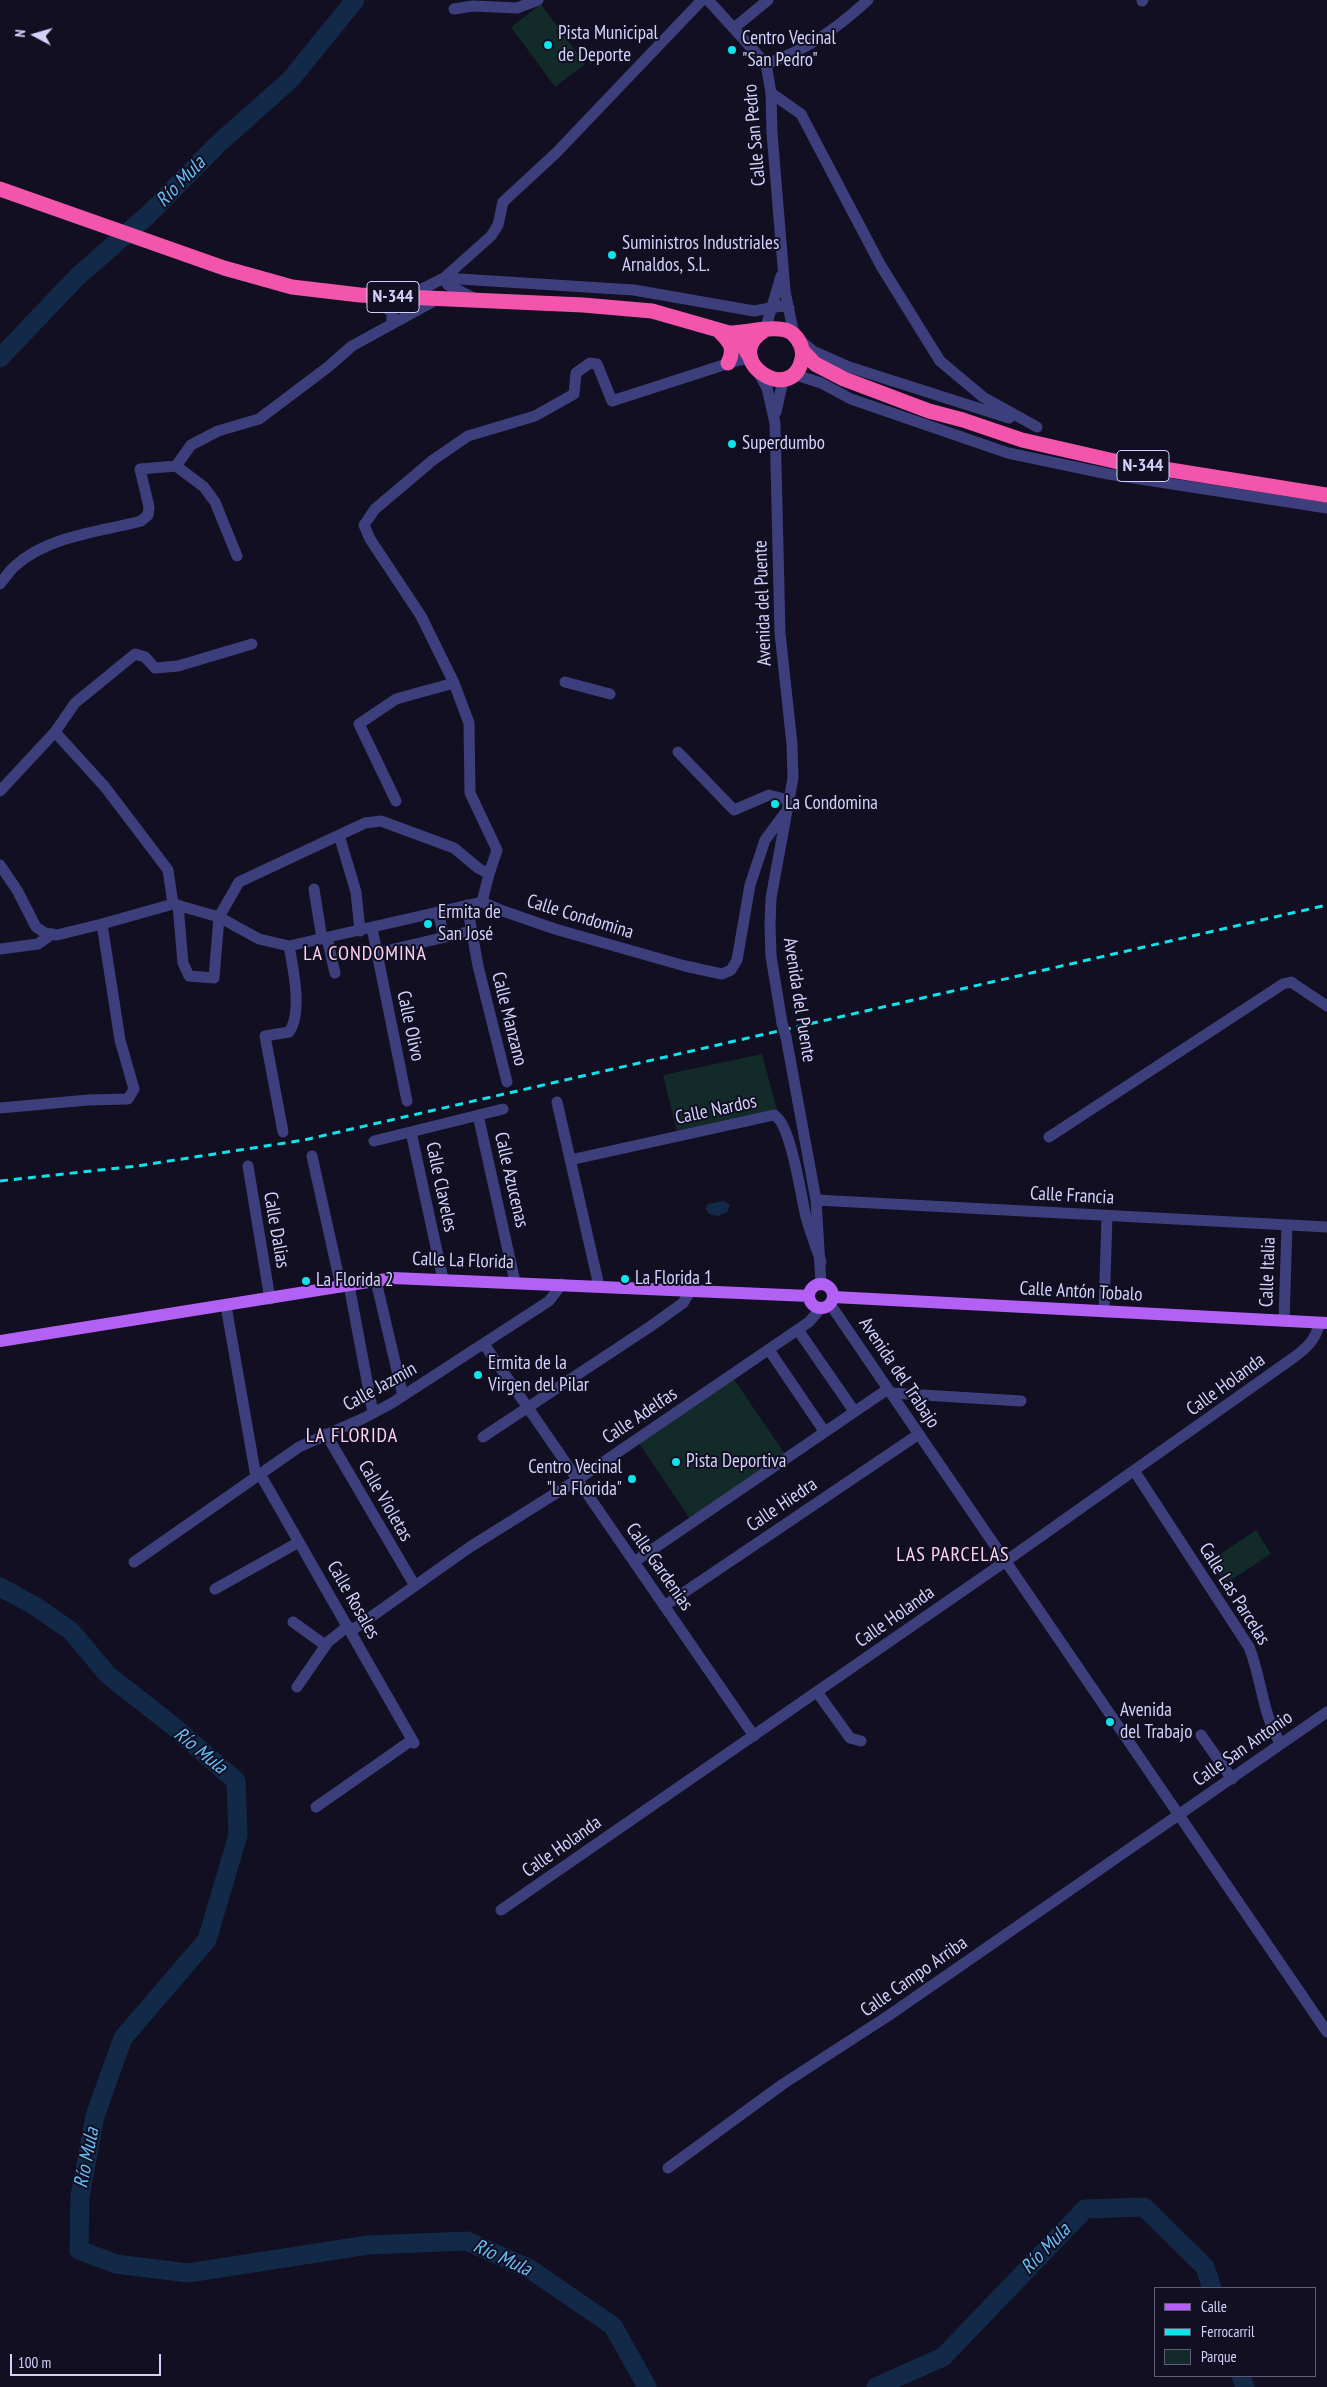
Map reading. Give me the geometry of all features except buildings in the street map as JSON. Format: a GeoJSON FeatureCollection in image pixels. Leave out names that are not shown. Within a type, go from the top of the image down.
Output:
{"type":"FeatureCollection","features":[{"type":"Feature","properties":{"kind":"highway","name":"N-344"},"geometry":{"type":"LineString","coordinates":[[0,189],[253,277],[300,288],[360,295],[436,300],[477,300],[618,307],[652,311],[722,330]]}},
{"type":"Feature","properties":{"kind":"highway"},"geometry":{"type":"LineString","coordinates":[[722,330],[784,329],[798,341],[815,364],[844,379]]}},
{"type":"Feature","properties":{"kind":"highway"},"geometry":{"type":"LineString","coordinates":[[722,330],[733,350],[728,363]]}},
{"type":"Feature","properties":{"kind":"highway"},"geometry":{"type":"LineString","coordinates":[[722,330],[742,343],[754,365]]}},
{"type":"Feature","properties":{"kind":"highway"},"geometry":{"type":"LineString","coordinates":[[754,365],[754,341],[766,330]]}},
{"type":"Feature","properties":{"kind":"highway"},"geometry":{"type":"LineString","coordinates":[[791,375],[800,364],[798,341]]}},
{"type":"Feature","properties":{"kind":"highway","name":"N-344"},"geometry":{"type":"LineString","coordinates":[[754,365],[774,379],[812,372],[844,379],[929,411],[1067,451],[1327,495]]}},
{"type":"Feature","properties":{"kind":"main road","name":"Calle La Florida"},"geometry":{"type":"LineString","coordinates":[[0,1341],[393,1278],[809,1296]]}},
{"type":"Feature","properties":{"kind":"main road"},"geometry":{"type":"LineString","coordinates":[[821,1283],[830,1288],[828,1303],[812,1304],[809,1296],[814,1286],[821,1283]]}},
{"type":"Feature","properties":{"kind":"main road","name":"Calle Antón Tobalo"},"geometry":{"type":"LineString","coordinates":[[828,1303],[1104,1312],[1323,1323]]}},
{"type":"Feature","properties":{"kind":"street"},"geometry":{"type":"LineString","coordinates":[[454,9],[473,6],[517,8],[538,0]]}},
{"type":"Feature","properties":{"kind":"street"},"geometry":{"type":"LineString","coordinates":[[404,298],[444,278],[491,236],[498,225],[503,202],[556,153],[702,0]]}},
{"type":"Feature","properties":{"kind":"street","name":"Calle San Pedro"},"geometry":{"type":"LineString","coordinates":[[708,0],[766,64],[771,92],[772,133],[786,292],[798,341]]}},
{"type":"Feature","properties":{"kind":"street"},"geometry":{"type":"LineString","coordinates":[[734,28],[768,0]]}},
{"type":"Feature","properties":{"kind":"street"},"geometry":{"type":"LineString","coordinates":[[766,64],[795,54],[819,40],[868,0]]}},
{"type":"Feature","properties":{"kind":"street"},"geometry":{"type":"LineString","coordinates":[[771,92],[801,114],[881,266],[940,360],[983,398],[1037,427],[849,367],[814,352],[798,341]]}},
{"type":"Feature","properties":{"kind":"street","name":"Calle San Pedro"},"geometry":{"type":"LineString","coordinates":[[766,330],[779,286],[784,260]]}},
{"type":"Feature","properties":{"kind":"street"},"geometry":{"type":"LineString","coordinates":[[444,278],[448,285],[477,300]]}},
{"type":"Feature","properties":{"kind":"street"},"geometry":{"type":"LineString","coordinates":[[444,278],[634,290],[754,311],[771,308],[789,308]]}},
{"type":"Feature","properties":{"kind":"street"},"geometry":{"type":"LineString","coordinates":[[360,295],[380,302],[392,313],[392,322]]}},
{"type":"Feature","properties":{"kind":"street"},"geometry":{"type":"LineString","coordinates":[[176,466],[191,445],[218,431],[259,419],[328,367],[352,346],[392,322],[436,300]]}},
{"type":"Feature","properties":{"kind":"street"},"geometry":{"type":"LineString","coordinates":[[0,865],[36,928],[45,933],[52,934],[102,924],[175,905],[219,917],[260,939],[289,946],[366,930],[482,902],[497,850],[470,793],[470,723],[454,683],[421,616],[370,539],[364,525],[375,509],[433,460],[468,436],[535,416],[574,394],[576,373],[590,363],[597,364],[612,401],[728,363],[754,365]]}},
{"type":"Feature","properties":{"kind":"street","name":"Avenida del Puente"},"geometry":{"type":"LineString","coordinates":[[754,365],[768,388],[775,423]]}},
{"type":"Feature","properties":{"kind":"street"},"geometry":{"type":"LineString","coordinates":[[791,375],[821,383],[850,398],[1008,453],[1108,474],[1327,508]]}},
{"type":"Feature","properties":{"kind":"street","name":"Avenida del Puente"},"geometry":{"type":"LineString","coordinates":[[791,375],[785,380],[779,392],[775,423],[780,632],[792,744],[792,778],[771,898],[771,956],[782,1024],[816,1200],[821,1283]]}},
{"type":"Feature","properties":{"kind":"street"},"geometry":{"type":"LineString","coordinates":[[0,584],[14,566],[30,554],[55,542],[141,522],[148,515],[149,507],[140,469],[176,466],[204,487],[215,502],[237,556]]}},
{"type":"Feature","properties":{"kind":"street"},"geometry":{"type":"LineString","coordinates":[[0,792],[55,732],[75,703],[136,654],[145,657],[155,668],[178,666],[252,644]]}},
{"type":"Feature","properties":{"kind":"street"},"geometry":{"type":"LineString","coordinates":[[565,682],[610,694]]}},
{"type":"Feature","properties":{"kind":"street"},"geometry":{"type":"LineString","coordinates":[[396,801],[358,724],[396,699],[454,683]]}},
{"type":"Feature","properties":{"kind":"street"},"geometry":{"type":"LineString","coordinates":[[55,732],[105,786],[168,870],[183,963],[189,976],[214,978],[219,917],[239,882],[365,823],[381,822],[454,848],[478,868],[489,874]]}},
{"type":"Feature","properties":{"kind":"street"},"geometry":{"type":"LineString","coordinates":[[678,752],[734,810],[769,796],[788,800]]}},
{"type":"Feature","properties":{"kind":"street","name":"Calle Condomina"},"geometry":{"type":"LineString","coordinates":[[482,902],[503,912],[555,929],[685,966],[722,974],[731,970],[737,960],[750,886],[765,840],[785,813]]}},
{"type":"Feature","properties":{"kind":"street","name":"Calle Olivo"},"geometry":{"type":"LineString","coordinates":[[340,835],[366,930],[377,953],[407,1101]]}},
{"type":"Feature","properties":{"kind":"street"},"geometry":{"type":"LineString","coordinates":[[314,889],[335,973]]}},
{"type":"Feature","properties":{"kind":"street","name":"Calle Manzano"},"geometry":{"type":"LineString","coordinates":[[467,905],[471,931],[507,1082]]}},
{"type":"Feature","properties":{"kind":"street"},"geometry":{"type":"LineString","coordinates":[[438,912],[444,937]]}},
{"type":"Feature","properties":{"kind":"street"},"geometry":{"type":"LineString","coordinates":[[0,1108],[88,1100],[128,1099],[134,1090],[120,1040],[114,991],[102,924]]}},
{"type":"Feature","properties":{"kind":"street"},"geometry":{"type":"LineString","coordinates":[[377,953],[471,931]]}},
{"type":"Feature","properties":{"kind":"street"},"geometry":{"type":"LineString","coordinates":[[0,949],[38,944],[52,934]]}},
{"type":"Feature","properties":{"kind":"street"},"geometry":{"type":"LineString","coordinates":[[283,1132],[265,1036],[290,1032],[294,1025],[295,987],[289,946]]}},
{"type":"Feature","properties":{"kind":"street"},"geometry":{"type":"LineString","coordinates":[[1049,1137],[1283,984],[1291,982],[1327,1006]]}},
{"type":"Feature","properties":{"kind":"street"},"geometry":{"type":"LineString","coordinates":[[557,1102],[599,1286]]}},
{"type":"Feature","properties":{"kind":"street"},"geometry":{"type":"LineString","coordinates":[[374,1141],[503,1109]]}},
{"type":"Feature","properties":{"kind":"street","name":"Calle Nardos"},"geometry":{"type":"LineString","coordinates":[[570,1160],[774,1115],[783,1122],[796,1168],[806,1217],[821,1262]]}},
{"type":"Feature","properties":{"kind":"street","name":"Calle Azucenas"},"geometry":{"type":"LineString","coordinates":[[478,1116],[516,1282]]}},
{"type":"Feature","properties":{"kind":"street","name":"Calle Claveles"},"geometry":{"type":"LineString","coordinates":[[411,1132],[443,1279]]}},
{"type":"Feature","properties":{"kind":"street"},"geometry":{"type":"LineString","coordinates":[[312,1156],[345,1286],[373,1413]]}},
{"type":"Feature","properties":{"kind":"street","name":"Calle Dalias"},"geometry":{"type":"LineString","coordinates":[[248,1166],[270,1299]]}},
{"type":"Feature","properties":{"kind":"street","name":"Calle Francia"},"geometry":{"type":"LineString","coordinates":[[816,1200],[1327,1227]]}},
{"type":"Feature","properties":{"kind":"street"},"geometry":{"type":"LineString","coordinates":[[1104,1312],[1108,1216]]}},
{"type":"Feature","properties":{"kind":"street","name":"Calle Italia"},"geometry":{"type":"LineString","coordinates":[[1284,1321],[1287,1225]]}},
{"type":"Feature","properties":{"kind":"street"},"geometry":{"type":"LineString","coordinates":[[376,1281],[403,1396]]}},
{"type":"Feature","properties":{"kind":"street","name":"Calle Jazmín"},"geometry":{"type":"LineString","coordinates":[[134,1562],[299,1447],[373,1413],[403,1396],[549,1302],[562,1284]]}},
{"type":"Feature","properties":{"kind":"street"},"geometry":{"type":"LineString","coordinates":[[483,1437],[529,1408],[683,1303],[691,1290]]}},
{"type":"Feature","properties":{"kind":"street","name":"Calle Adelfas"},"geometry":{"type":"LineString","coordinates":[[297,1687],[325,1645],[470,1547],[577,1480],[769,1350],[815,1317],[828,1303]]}},
{"type":"Feature","properties":{"kind":"street","name":"Avenida del Trabajo"},"geometry":{"type":"LineString","coordinates":[[828,1303],[890,1390],[1327,2032]]}},
{"type":"Feature","properties":{"kind":"street","name":"Calle Rosales"},"geometry":{"type":"LineString","coordinates":[[226,1306],[258,1476],[299,1542],[413,1742],[316,1807]]}},
{"type":"Feature","properties":{"kind":"street","name":"Calle Holanda"},"geometry":{"type":"LineString","coordinates":[[501,1910],[1134,1472],[1309,1346],[1323,1323]]}},
{"type":"Feature","properties":{"kind":"street"},"geometry":{"type":"LineString","coordinates":[[798,1330],[854,1411]]}},
{"type":"Feature","properties":{"kind":"street","name":"Calle Gardenias"},"geometry":{"type":"LineString","coordinates":[[484,1344],[754,1736]]}},
{"type":"Feature","properties":{"kind":"street"},"geometry":{"type":"LineString","coordinates":[[769,1350],[824,1431]]}},
{"type":"Feature","properties":{"kind":"street"},"geometry":{"type":"LineString","coordinates":[[634,1562],[824,1431],[890,1390],[1021,1401]]}},
{"type":"Feature","properties":{"kind":"street","name":"Calle Violetas"},"geometry":{"type":"LineString","coordinates":[[326,1434],[414,1586]]}},
{"type":"Feature","properties":{"kind":"street","name":"Calle Hiedra"},"geometry":{"type":"LineString","coordinates":[[664,1606],[920,1434]]}},
{"type":"Feature","properties":{"kind":"street","name":"Calle Las Parcelas"},"geometry":{"type":"LineString","coordinates":[[1134,1472],[1249,1647],[1258,1668],[1268,1718],[1272,1730],[1281,1744]]}},
{"type":"Feature","properties":{"kind":"street"},"geometry":{"type":"LineString","coordinates":[[215,1589],[299,1542]]}},
{"type":"Feature","properties":{"kind":"street"},"geometry":{"type":"LineString","coordinates":[[293,1622],[325,1645]]}},
{"type":"Feature","properties":{"kind":"street"},"geometry":{"type":"LineString","coordinates":[[817,1692],[850,1738],[861,1741]]}},
{"type":"Feature","properties":{"kind":"street","name":"Calle San Antonio"},"geometry":{"type":"LineString","coordinates":[[1180,1815],[1327,1712]]}},
{"type":"Feature","properties":{"kind":"street"},"geometry":{"type":"LineString","coordinates":[[1201,1735],[1232,1778]]}},
{"type":"Feature","properties":{"kind":"street","name":"Calle Campo Arriba"},"geometry":{"type":"LineString","coordinates":[[668,2168],[783,2084],[888,2016],[1180,1815]]}},
{"type":"Feature","properties":{"kind":"green space","name":"Pista Municipal de Deporte"},"geometry":{"type":"Polygon","coordinates":[[[541,4],[585,64],[555,87],[511,27],[541,4]]]}},
{"type":"Feature","properties":{"kind":"green space"},"geometry":{"type":"Polygon","coordinates":[[[762,1054],[779,1117],[678,1136],[663,1075],[762,1054]]]}},
{"type":"Feature","properties":{"kind":"green space"},"geometry":{"type":"Polygon","coordinates":[[[731,1375],[787,1457],[692,1522],[637,1440],[731,1375]]]}},
{"type":"Feature","properties":{"kind":"green space"},"geometry":{"type":"Polygon","coordinates":[[[1256,1530],[1271,1554],[1225,1584],[1210,1561],[1256,1530]]]}},
{"type":"Feature","properties":{"kind":"water"},"geometry":{"type":"Polygon","coordinates":[[[724,1201],[730,1205],[727,1212],[718,1216],[709,1214],[706,1209],[707,1204],[724,1201]]]}},
{"type":"Feature","properties":{"kind":"waterway","name":"Río Mula"},"geometry":{"type":"LineString","coordinates":[[0,358],[78,276],[148,215],[218,144],[291,79],[355,0]]}},
{"type":"Feature","properties":{"kind":"waterway","name":"Río Mula"},"geometry":{"type":"LineString","coordinates":[[0,1587],[35,1606],[71,1631],[108,1675],[173,1726],[236,1781],[238,1835],[207,1940],[123,2038],[95,2116],[80,2196],[79,2250],[116,2264],[188,2273],[368,2245],[467,2241],[530,2269],[613,2326],[647,2387]]}},
{"type":"Feature","properties":{"kind":"waterway","name":"Río Mula"},"geometry":{"type":"LineString","coordinates":[[876,2387],[943,2357],[1085,2209],[1144,2207],[1205,2267],[1212,2287]]}},
{"type":"Feature","properties":{"kind":"waterway","name":"Río Mula"},"geometry":{"type":"LineString","coordinates":[[1241,2377],[1245,2387]]}},
{"type":"Feature","properties":{"kind":"railway"},"geometry":{"type":"LineString","coordinates":[[0,1181],[137,1166],[304,1140],[1327,905]]}},
{"type":"Feature","properties":{"kind":"place","name":"Pista Municipal de Deporte"},"geometry":{"type":"Point","coordinates":[548,45]}},
{"type":"Feature","properties":{"kind":"place","name":"Centro Vecinal \"San Pedro\""},"geometry":{"type":"Point","coordinates":[732,50]}},
{"type":"Feature","properties":{"kind":"place","name":"Suministros Industriales Arnaldos, S.L."},"geometry":{"type":"Point","coordinates":[612,255]}},
{"type":"Feature","properties":{"kind":"place","name":"Superdumbo"},"geometry":{"type":"Point","coordinates":[732,444]}},
{"type":"Feature","properties":{"kind":"place","name":"La Condomina"},"geometry":{"type":"Point","coordinates":[775,804]}},
{"type":"Feature","properties":{"kind":"place","name":"Ermita de San José"},"geometry":{"type":"Point","coordinates":[428,924]}},
{"type":"Feature","properties":{"kind":"place","name":"La Florida 1"},"geometry":{"type":"Point","coordinates":[625,1279]}},
{"type":"Feature","properties":{"kind":"place","name":"La Florida 2"},"geometry":{"type":"Point","coordinates":[306,1281]}},
{"type":"Feature","properties":{"kind":"place","name":"Ermita de la Virgen del Pilar"},"geometry":{"type":"Point","coordinates":[478,1375]}},
{"type":"Feature","properties":{"kind":"place","name":"Pista Deportiva"},"geometry":{"type":"Point","coordinates":[676,1462]}},
{"type":"Feature","properties":{"kind":"place","name":"Centro Vecinal \"La Florida\""},"geometry":{"type":"Point","coordinates":[632,1479]}},
{"type":"Feature","properties":{"kind":"place","name":"Avenida del Trabajo"},"geometry":{"type":"Point","coordinates":[1110,1722]}},
{"type":"Feature","properties":{"kind":"district","name":"LA CONDOMINA"},"geometry":{"type":"Point","coordinates":[365,954]}},
{"type":"Feature","properties":{"kind":"district","name":"LA FLORIDA"},"geometry":{"type":"Point","coordinates":[352,1436]}},
{"type":"Feature","properties":{"kind":"district","name":"LAS PARCELAS"},"geometry":{"type":"Point","coordinates":[953,1555]}}]}
